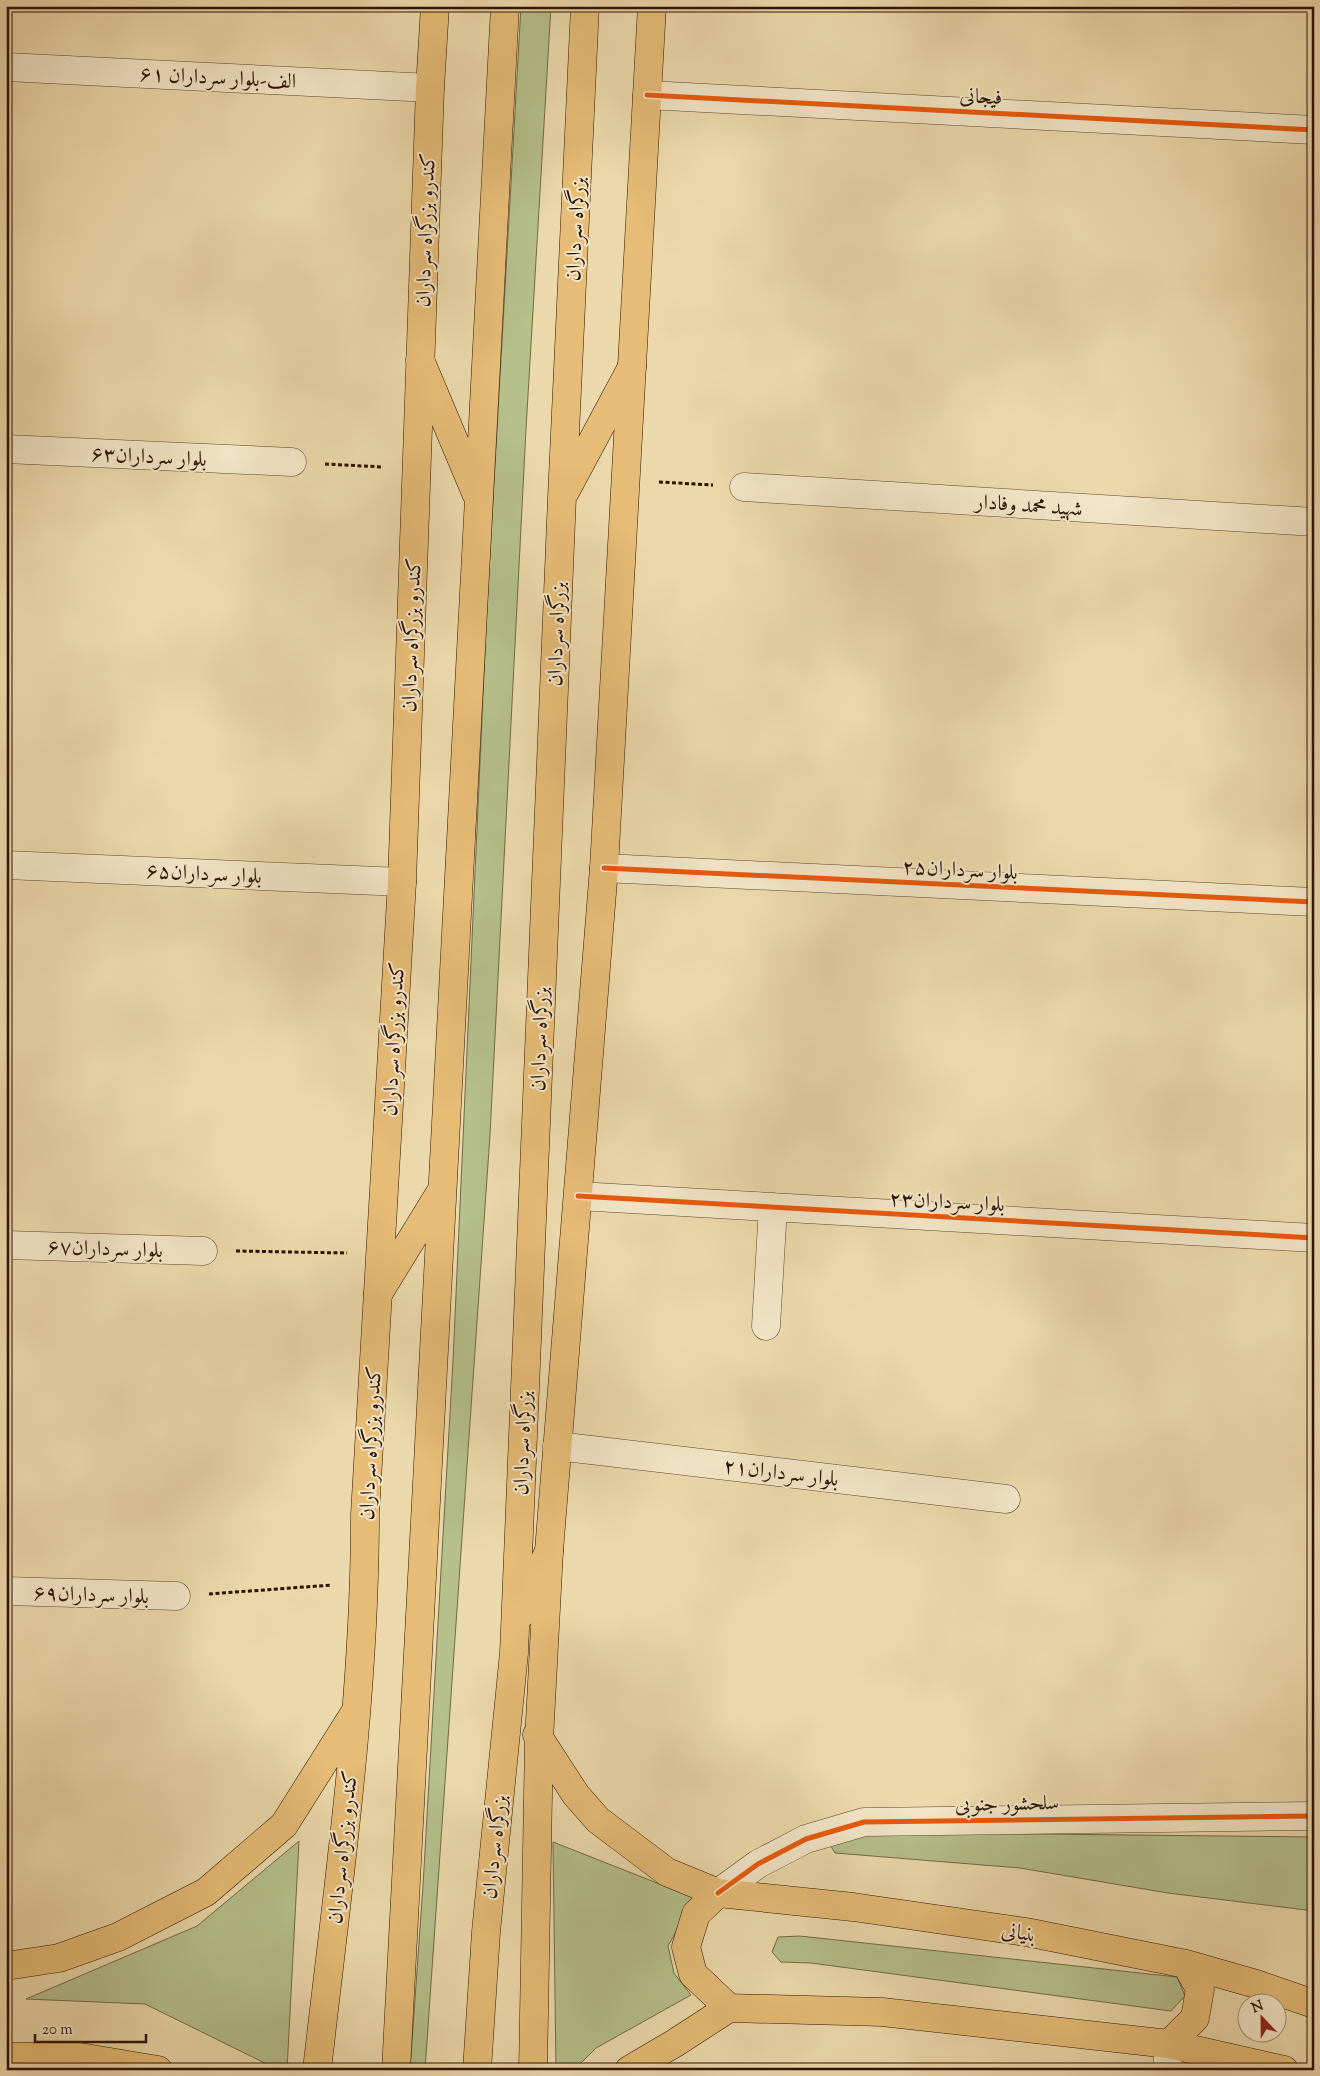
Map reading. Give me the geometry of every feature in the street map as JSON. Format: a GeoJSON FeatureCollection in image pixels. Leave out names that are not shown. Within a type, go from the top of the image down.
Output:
{"type":"FeatureCollection","features":[{"type":"Feature","properties":{"kind":"main road","name":"کندرو بزرگراه سرداران"},"geometry":{"type":"LineString","coordinates":[[317,2070],[357,1708],[365,1583],[365,1514],[402,882],[430,88],[435,6]]}},
{"type":"Feature","properties":{"kind":"main road"},"geometry":{"type":"LineString","coordinates":[[396,2070],[505,6]]}},
{"type":"Feature","properties":{"kind":"main road","name":"بزرگراه سرداران"},"geometry":{"type":"LineString","coordinates":[[477,2070],[486,1932],[514,1641],[562,497],[585,6]]}},
{"type":"Feature","properties":{"kind":"main road"},"geometry":{"type":"LineString","coordinates":[[533,2070],[539,1740],[549,1551],[604,868],[652,6]]}},
{"type":"Feature","properties":{"kind":"main road"},"geometry":{"type":"LineString","coordinates":[[420,360],[479,498]]}},
{"type":"Feature","properties":{"kind":"main road"},"geometry":{"type":"LineString","coordinates":[[562,497],[632,367]]}},
{"type":"Feature","properties":{"kind":"main road"},"geometry":{"type":"LineString","coordinates":[[378,1294],[442,1190]]}},
{"type":"Feature","properties":{"kind":"main road"},"geometry":{"type":"LineString","coordinates":[[539,1740],[514,1641],[549,1551]]}},
{"type":"Feature","properties":{"kind":"main road"},"geometry":{"type":"LineString","coordinates":[[6,1966],[59,1958],[118,1937],[206,1892],[284,1825],[357,1708]]}},
{"type":"Feature","properties":{"kind":"main road","name":"بنیانی"},"geometry":{"type":"LineString","coordinates":[[539,1740],[576,1795],[598,1820],[667,1872],[718,1893],[852,1908],[1017,1931],[1186,1964],[1256,1984],[1314,2004]]}},
{"type":"Feature","properties":{"kind":"main road"},"geometry":{"type":"LineString","coordinates":[[718,1893],[696,1914],[686,1947],[692,1974],[729,2008]]}},
{"type":"Feature","properties":{"kind":"main road"},"geometry":{"type":"LineString","coordinates":[[1168,2057],[1195,2018],[1200,1989],[1186,1964]]}},
{"type":"Feature","properties":{"kind":"main road"},"geometry":{"type":"LineString","coordinates":[[629,2070],[675,2044],[729,2008],[882,2012],[1168,2057],[1284,2070]]}},
{"type":"Feature","properties":{"kind":"main road"},"geometry":{"type":"LineString","coordinates":[[6,2057],[74,2056],[158,2070]]}},
{"type":"Feature","properties":{"kind":"street","name":"۶۱ الف-بلوار سرداران"},"geometry":{"type":"LineString","coordinates":[[6,66],[430,88]]}},
{"type":"Feature","properties":{"kind":"street","name":"فیجانی"},"geometry":{"type":"LineString","coordinates":[[647,95],[1314,130]]}},
{"type":"Feature","properties":{"kind":"street","name":"بلوار سرداران۶۳"},"geometry":{"type":"LineString","coordinates":[[6,449],[292,462]]}},
{"type":"Feature","properties":{"kind":"street","name":"شهید محمد وفادار"},"geometry":{"type":"LineString","coordinates":[[744,487],[1314,522]]}},
{"type":"Feature","properties":{"kind":"street","name":"بلوار سرداران۶۵"},"geometry":{"type":"LineString","coordinates":[[6,865],[402,882]]}},
{"type":"Feature","properties":{"kind":"street","name":"بلوار سرداران۲۵"},"geometry":{"type":"LineString","coordinates":[[604,868],[1314,902]]}},
{"type":"Feature","properties":{"kind":"street","name":"بلوار سرداران۲۳"},"geometry":{"type":"LineString","coordinates":[[578,1196],[1314,1238]]}},
{"type":"Feature","properties":{"kind":"street"},"geometry":{"type":"LineString","coordinates":[[766,1326],[773,1207]]}},
{"type":"Feature","properties":{"kind":"street","name":"بلوار سرداران۶۷"},"geometry":{"type":"LineString","coordinates":[[6,1245],[203,1251]]}},
{"type":"Feature","properties":{"kind":"street","name":"بلوار سرداران۲۱"},"geometry":{"type":"LineString","coordinates":[[557,1446],[1006,1499]]}},
{"type":"Feature","properties":{"kind":"street","name":"بلوار سرداران۶۹"},"geometry":{"type":"LineString","coordinates":[[6,1591],[176,1596]]}},
{"type":"Feature","properties":{"kind":"street","name":"سلحشور جنوبی"},"geometry":{"type":"LineString","coordinates":[[718,1893],[758,1864],[806,1839],[864,1822],[1314,1816]]}},
{"type":"Feature","properties":{"kind":"path"},"geometry":{"type":"LineString","coordinates":[[292,462],[416,469]]}},
{"type":"Feature","properties":{"kind":"path"},"geometry":{"type":"LineString","coordinates":[[626,480],[744,487]]}},
{"type":"Feature","properties":{"kind":"path"},"geometry":{"type":"LineString","coordinates":[[203,1251],[380,1254]]}},
{"type":"Feature","properties":{"kind":"path"},"geometry":{"type":"LineString","coordinates":[[176,1596],[365,1583]]}},
{"type":"Feature","properties":{"kind":"green space"},"geometry":{"type":"Polygon","coordinates":[[[521,6],[551,6],[526,429],[490,1135],[425,2070],[410,2070],[423,1886],[453,1361],[487,607],[521,6]]]}},
{"type":"Feature","properties":{"kind":"green space"},"geometry":{"type":"Polygon","coordinates":[[[856,1832],[1314,1837],[1314,1911],[1168,1893],[1020,1868],[835,1853],[826,1838],[856,1832]]]}},
{"type":"Feature","properties":{"kind":"green space"},"geometry":{"type":"Polygon","coordinates":[[[299,1841],[287,2070],[279,2070],[145,2004],[26,1999],[197,1926],[299,1841]]]}},
{"type":"Feature","properties":{"kind":"green space"},"geometry":{"type":"Polygon","coordinates":[[[553,1842],[695,1898],[668,1946],[674,1973],[691,1995],[596,2048],[574,2070],[556,2070],[553,1842]]]}},
{"type":"Feature","properties":{"kind":"green space"},"geometry":{"type":"Polygon","coordinates":[[[800,1936],[1177,1977],[1185,1996],[1171,2011],[811,1963],[781,1962],[772,1952],[778,1937],[800,1936]]]}},
{"type":"Feature","properties":{"kind":"cycle path"},"geometry":{"type":"LineString","coordinates":[[647,95],[1314,130]]}},
{"type":"Feature","properties":{"kind":"cycle path"},"geometry":{"type":"LineString","coordinates":[[604,868],[1314,902]]}},
{"type":"Feature","properties":{"kind":"cycle path"},"geometry":{"type":"LineString","coordinates":[[578,1196],[1314,1238]]}},
{"type":"Feature","properties":{"kind":"cycle path"},"geometry":{"type":"LineString","coordinates":[[718,1893],[758,1864],[806,1839],[864,1822],[1314,1816]]}}]}
